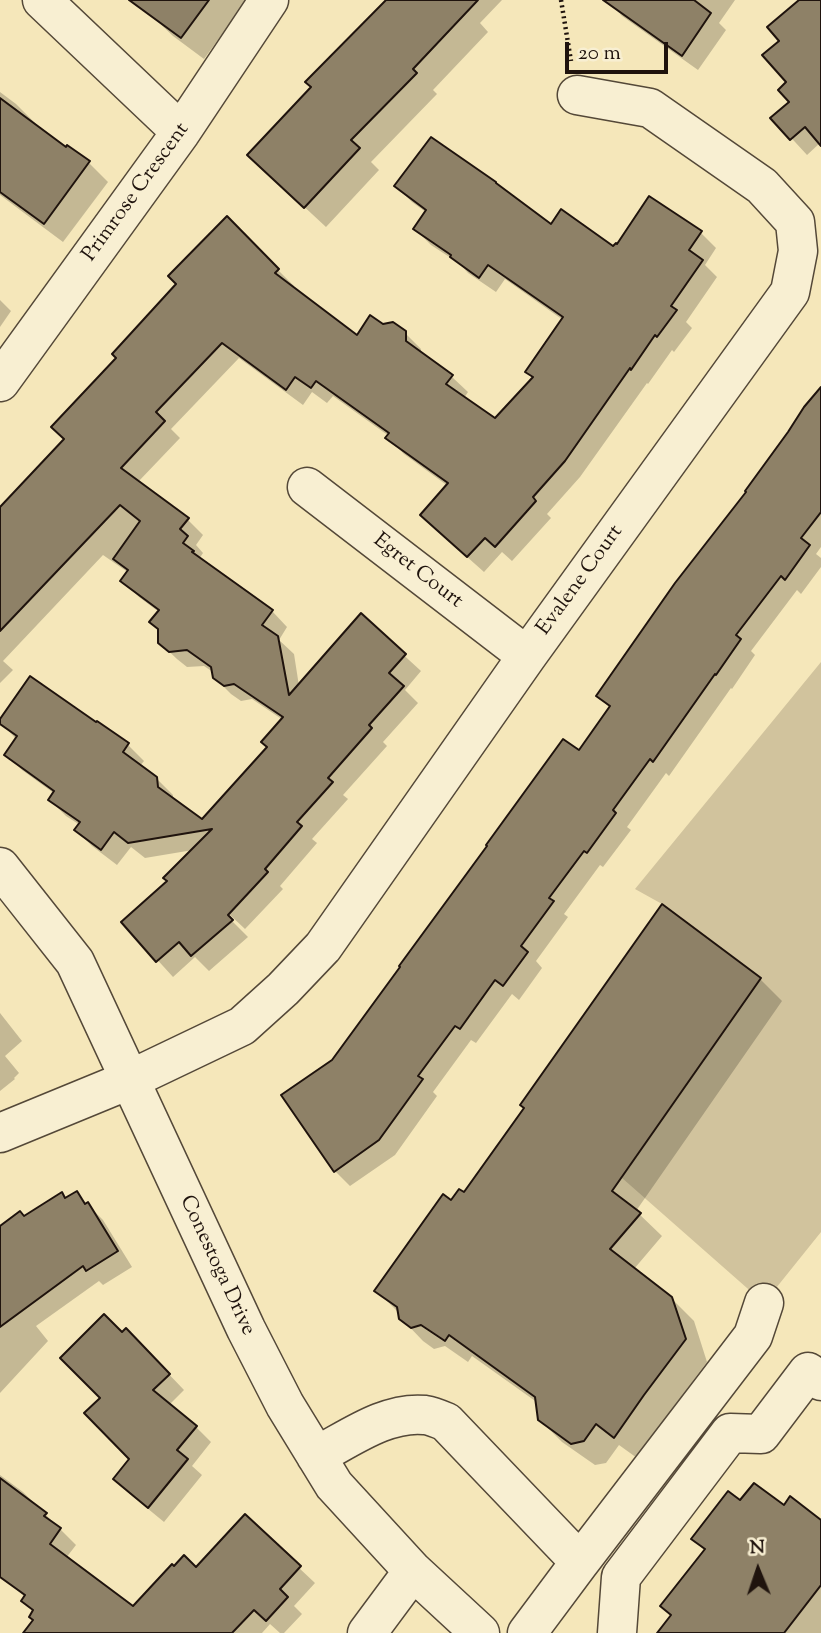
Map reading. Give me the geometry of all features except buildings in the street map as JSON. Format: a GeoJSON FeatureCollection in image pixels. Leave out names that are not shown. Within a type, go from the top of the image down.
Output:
{"type":"FeatureCollection","features":[{"type":"Feature","properties":{"kind":"street"},"geometry":{"type":"LineString","coordinates":[[43,0],[181,132]]}},
{"type":"Feature","properties":{"kind":"street","name":"Primrose Crescent"},"geometry":{"type":"LineString","coordinates":[[0,382],[181,132],[269,0]]}},
{"type":"Feature","properties":{"kind":"street","name":"Evalene Court"},"geometry":{"type":"LineString","coordinates":[[0,1133],[130,1080],[242,1026],[283,989],[323,947],[527,656],[790,292],[799,251],[795,222],[762,186],[650,108],[577,95]]}},
{"type":"Feature","properties":{"kind":"street","name":"Egret Court"},"geometry":{"type":"LineString","coordinates":[[307,486],[527,656]]}},
{"type":"Feature","properties":{"kind":"street","name":"Conestoga Drive"},"geometry":{"type":"LineString","coordinates":[[0,867],[75,962],[246,1329],[285,1405],[334,1485],[413,1571],[480,1633]]}},
{"type":"Feature","properties":{"kind":"street"},"geometry":{"type":"LineString","coordinates":[[527,1633],[752,1336],[764,1303]]}},
{"type":"Feature","properties":{"kind":"street"},"geometry":{"type":"LineString","coordinates":[[617,1633],[621,1577],[730,1433],[761,1434],[815,1377]]}},
{"type":"Feature","properties":{"kind":"street"},"geometry":{"type":"LineString","coordinates":[[316,1456],[386,1420],[406,1415],[427,1415],[446,1422],[580,1562]]}},
{"type":"Feature","properties":{"kind":"street"},"geometry":{"type":"LineString","coordinates":[[367,1633],[413,1571]]}},
{"type":"Feature","properties":{"kind":"path"},"geometry":{"type":"LineString","coordinates":[[561,0],[577,95]]}},
{"type":"Feature","properties":{"kind":"shaded area"},"geometry":{"type":"Polygon","coordinates":[[[821,662],[821,1232],[764,1303],[622,1178],[761,978],[662,904],[635,889],[821,662]]]}}]}
